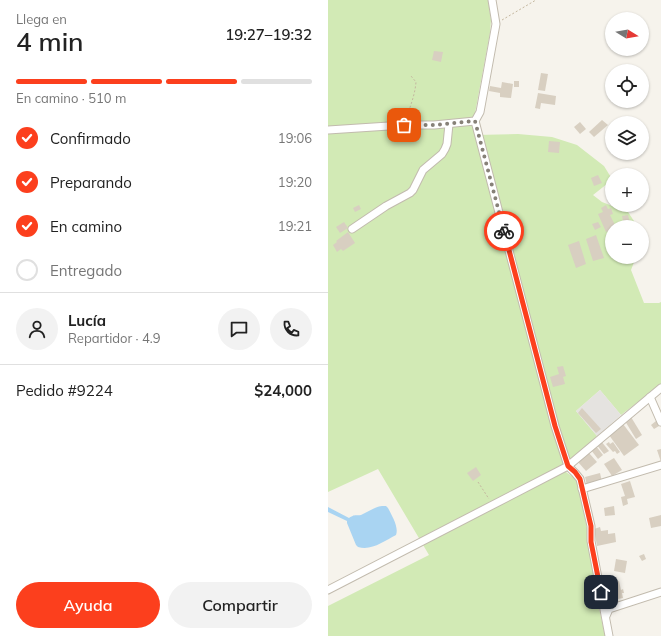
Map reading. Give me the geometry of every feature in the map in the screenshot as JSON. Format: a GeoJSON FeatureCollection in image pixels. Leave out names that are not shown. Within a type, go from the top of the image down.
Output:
{"type":"FeatureCollection","features":[{"type":"Feature","properties":{"kind":"street"},"geometry":{"type":"LineString","coordinates":[[492,0],[496,24],[480,112],[475,121],[555,426],[568,466],[580,479],[591,526],[591,542],[603,604],[607,612],[609,636]]}},
{"type":"Feature","properties":{"kind":"street"},"geometry":{"type":"LineString","coordinates":[[328,130],[404,125],[434,125],[475,121]]}},
{"type":"Feature","properties":{"kind":"street"},"geometry":{"type":"LineString","coordinates":[[352,229],[413,190],[422,170],[442,154],[445,149],[449,124]]}},
{"type":"Feature","properties":{"kind":"street"},"geometry":{"type":"LineString","coordinates":[[328,590],[568,466],[661,388]]}},
{"type":"Feature","properties":{"kind":"street"},"geometry":{"type":"LineString","coordinates":[[650,397],[661,422]]}},
{"type":"Feature","properties":{"kind":"street"},"geometry":{"type":"LineString","coordinates":[[582,489],[661,465]]}},
{"type":"Feature","properties":{"kind":"street"},"geometry":{"type":"LineString","coordinates":[[607,612],[661,592]]}},
{"type":"Feature","properties":{"kind":"path"},"geometry":{"type":"LineString","coordinates":[[496,24],[536,0]]}},
{"type":"Feature","properties":{"kind":"path"},"geometry":{"type":"LineString","coordinates":[[404,125],[413,99],[416,82],[411,76]]}},
{"type":"Feature","properties":{"kind":"path"},"geometry":{"type":"LineString","coordinates":[[478,482],[492,505]]}},
{"type":"Feature","properties":{"kind":"green space"},"geometry":{"type":"Polygon","coordinates":[[[328,0],[488,0],[491,20],[490,33],[473,124],[476,135],[518,134],[552,137],[577,145],[604,166],[605,186],[593,195],[605,203],[605,212],[628,212],[633,220],[605,220],[605,264],[633,264],[631,270],[644,303],[661,302],[661,384],[621,415],[600,390],[576,411],[597,436],[565,466],[566,472],[577,482],[587,528],[599,608],[605,636],[328,636],[328,606],[429,555],[378,469],[328,492],[328,0]]]}},
{"type":"Feature","properties":{"kind":"shaded area"},"geometry":{"type":"Polygon","coordinates":[[[600,390],[621,415],[597,436],[576,411],[600,390]]]}},
{"type":"Feature","properties":{"kind":"water"},"geometry":{"type":"Polygon","coordinates":[[[386,506],[388,508],[393,518],[397,529],[396,535],[378,545],[368,548],[358,547],[356,545],[347,521],[328,512],[328,507],[349,518],[361,515],[374,508],[386,506]]]}},
{"type":"Feature","properties":{"kind":"building"},"geometry":{"type":"Polygon","coordinates":[[[434,51],[443,52],[441,62],[432,60],[434,51]]]}},
{"type":"Feature","properties":{"kind":"building"},"geometry":{"type":"Polygon","coordinates":[[[541,73],[548,74],[545,91],[538,90],[541,73]]]}},
{"type":"Feature","properties":{"kind":"building"},"geometry":{"type":"Polygon","coordinates":[[[514,81],[519,81],[519,87],[514,87],[514,81]]]}},
{"type":"Feature","properties":{"kind":"building"},"geometry":{"type":"Polygon","coordinates":[[[502,82],[513,84],[511,98],[500,97],[500,93],[489,91],[490,86],[501,88],[502,82]]]}},
{"type":"Feature","properties":{"kind":"building"},"geometry":{"type":"Polygon","coordinates":[[[538,93],[556,96],[555,105],[541,103],[540,109],[535,108],[538,93]]]}},
{"type":"Feature","properties":{"kind":"building"},"geometry":{"type":"Polygon","coordinates":[[[602,120],[605,122],[605,128],[594,137],[589,132],[602,120]]]}},
{"type":"Feature","properties":{"kind":"building"},"geometry":{"type":"Polygon","coordinates":[[[580,122],[586,129],[580,134],[574,127],[580,122]]]}},
{"type":"Feature","properties":{"kind":"building"},"geometry":{"type":"Polygon","coordinates":[[[549,141],[560,142],[559,153],[548,152],[549,141]]]}},
{"type":"Feature","properties":{"kind":"building"},"geometry":{"type":"Polygon","coordinates":[[[598,175],[602,183],[594,186],[591,178],[598,175]]]}},
{"type":"Feature","properties":{"kind":"building"},"geometry":{"type":"Polygon","coordinates":[[[359,205],[361,209],[355,212],[353,208],[359,205]]]}},
{"type":"Feature","properties":{"kind":"building"},"geometry":{"type":"Polygon","coordinates":[[[605,206],[605,212],[612,212],[613,214],[610,215],[612,220],[605,220],[605,230],[598,214],[603,212],[601,208],[605,206]]]}},
{"type":"Feature","properties":{"kind":"building"},"geometry":{"type":"Polygon","coordinates":[[[628,215],[629,220],[623,220],[622,216],[628,215]]]}},
{"type":"Feature","properties":{"kind":"building"},"geometry":{"type":"Polygon","coordinates":[[[344,222],[348,228],[340,233],[336,227],[344,222]]]}},
{"type":"Feature","properties":{"kind":"building"},"geometry":{"type":"Polygon","coordinates":[[[598,222],[601,227],[595,230],[592,224],[598,222]]]}},
{"type":"Feature","properties":{"kind":"building"},"geometry":{"type":"Polygon","coordinates":[[[348,232],[355,243],[343,251],[341,249],[337,252],[333,245],[348,232]]]}},
{"type":"Feature","properties":{"kind":"building"},"geometry":{"type":"Polygon","coordinates":[[[596,235],[604,258],[593,261],[586,239],[596,235]]]}},
{"type":"Feature","properties":{"kind":"building"},"geometry":{"type":"Polygon","coordinates":[[[579,241],[586,264],[576,268],[568,245],[579,241]]]}},
{"type":"Feature","properties":{"kind":"building"},"geometry":{"type":"Polygon","coordinates":[[[563,366],[566,376],[563,377],[565,384],[553,387],[550,377],[559,374],[557,367],[563,366]]]}},
{"type":"Feature","properties":{"kind":"building"},"geometry":{"type":"Polygon","coordinates":[[[582,408],[601,429],[596,433],[578,413],[582,408]]]}},
{"type":"Feature","properties":{"kind":"building"},"geometry":{"type":"Polygon","coordinates":[[[631,417],[642,435],[636,439],[625,421],[631,417]]]}},
{"type":"Feature","properties":{"kind":"building"},"geometry":{"type":"Polygon","coordinates":[[[656,421],[659,426],[654,429],[651,425],[656,421]]]}},
{"type":"Feature","properties":{"kind":"building"},"geometry":{"type":"Polygon","coordinates":[[[623,424],[639,445],[624,456],[609,435],[623,424]]]}},
{"type":"Feature","properties":{"kind":"building"},"geometry":{"type":"Polygon","coordinates":[[[601,441],[609,451],[604,454],[596,444],[601,441]]]}},
{"type":"Feature","properties":{"kind":"building"},"geometry":{"type":"Polygon","coordinates":[[[609,442],[610,444],[613,442],[620,452],[617,454],[615,451],[613,452],[606,444],[609,442]]]}},
{"type":"Feature","properties":{"kind":"building"},"geometry":{"type":"Polygon","coordinates":[[[596,446],[603,455],[598,459],[591,450],[596,446]]]}},
{"type":"Feature","properties":{"kind":"building"},"geometry":{"type":"Polygon","coordinates":[[[661,449],[661,462],[657,450],[661,449]]]}},
{"type":"Feature","properties":{"kind":"building"},"geometry":{"type":"Polygon","coordinates":[[[589,453],[597,462],[586,471],[578,462],[589,453]]]}},
{"type":"Feature","properties":{"kind":"building"},"geometry":{"type":"Polygon","coordinates":[[[614,458],[622,470],[612,476],[604,464],[614,458]]]}},
{"type":"Feature","properties":{"kind":"building"},"geometry":{"type":"Polygon","coordinates":[[[476,467],[481,475],[473,481],[467,473],[476,467]]]}},
{"type":"Feature","properties":{"kind":"building"},"geometry":{"type":"Polygon","coordinates":[[[600,473],[602,482],[587,486],[585,477],[600,473]]]}},
{"type":"Feature","properties":{"kind":"building"},"geometry":{"type":"Polygon","coordinates":[[[630,481],[635,497],[627,499],[628,504],[623,506],[621,497],[625,496],[621,484],[630,481]]]}},
{"type":"Feature","properties":{"kind":"building"},"geometry":{"type":"Polygon","coordinates":[[[614,506],[615,515],[605,516],[604,508],[614,506]]]}},
{"type":"Feature","properties":{"kind":"building"},"geometry":{"type":"Polygon","coordinates":[[[661,515],[661,526],[651,528],[649,518],[661,515]]]}},
{"type":"Feature","properties":{"kind":"building"},"geometry":{"type":"Polygon","coordinates":[[[600,527],[601,531],[608,530],[608,534],[615,533],[616,542],[597,546],[594,529],[600,527]]]}},
{"type":"Feature","properties":{"kind":"building"},"geometry":{"type":"Polygon","coordinates":[[[644,554],[646,559],[642,561],[639,556],[644,554]]]}},
{"type":"Feature","properties":{"kind":"building"},"geometry":{"type":"Polygon","coordinates":[[[616,559],[627,561],[625,573],[614,571],[616,559]]]}},
{"type":"Feature","properties":{"kind":"building"},"geometry":{"type":"Polygon","coordinates":[[[619,581],[621,590],[623,589],[624,593],[622,593],[623,598],[613,600],[610,589],[613,589],[611,583],[619,581]]]}},
{"type":"Feature","properties":{"kind":"way so far"},"geometry":{"type":"LineString","coordinates":[[404,125],[434,125],[475,121],[504,231]]}},
{"type":"Feature","properties":{"kind":"route"},"geometry":{"type":"LineString","coordinates":[[504,231],[555,426],[568,466],[580,479],[591,526],[591,542],[601,592]]}}]}
